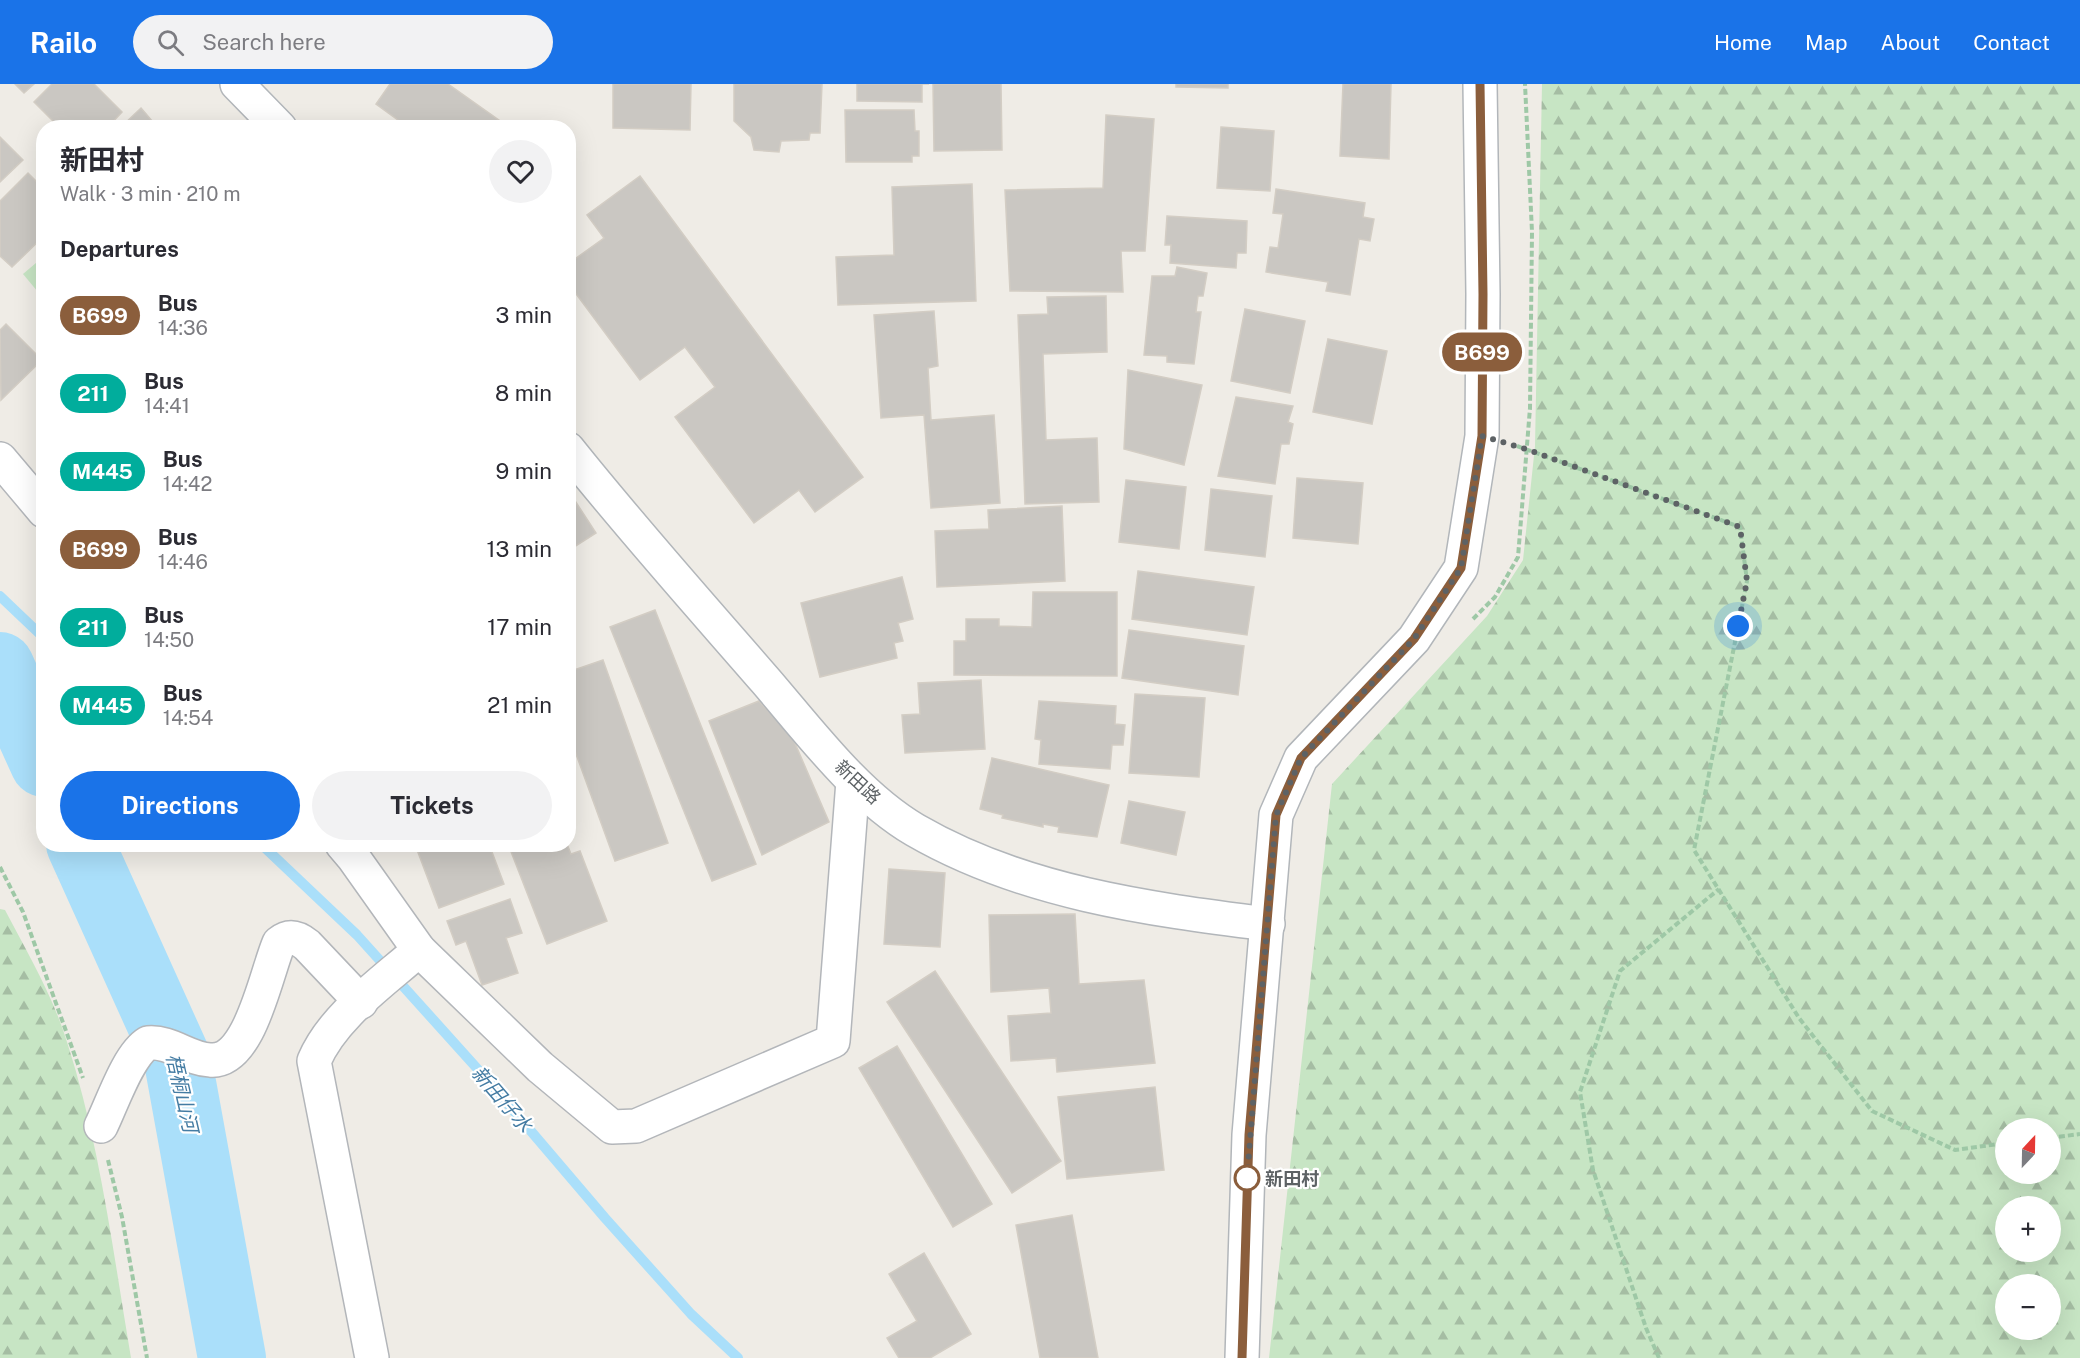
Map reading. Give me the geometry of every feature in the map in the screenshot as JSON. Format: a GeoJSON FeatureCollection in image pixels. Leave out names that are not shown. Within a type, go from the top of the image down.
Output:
{"type":"FeatureCollection","features":[{"type":"Feature","properties":{"kind":"street"},"geometry":{"type":"LineString","coordinates":[[237,84],[271,120]]}},
{"type":"Feature","properties":{"kind":"street"},"geometry":{"type":"LineString","coordinates":[[1242,1358],[1249,1135],[1276,815],[1301,758],[1414,639],[1461,568],[1482,436],[1483,294],[1480,84]]}},
{"type":"Feature","properties":{"kind":"street"},"geometry":{"type":"LineString","coordinates":[[0,459],[36,501]]}},
{"type":"Feature","properties":{"kind":"street","name":"新田路"},"geometry":{"type":"LineString","coordinates":[[576,459],[612,504],[853,781],[913,829],[970,858],[1053,886],[1135,905],[1268,924]]}},
{"type":"Feature","properties":{"kind":"street"},"geometry":{"type":"LineString","coordinates":[[349,852],[419,950],[540,1067],[612,1127],[636,1126],[833,1041],[853,781]]}},
{"type":"Feature","properties":{"kind":"street"},"geometry":{"type":"LineString","coordinates":[[100,1126],[130,1062],[141,1047],[148,1043],[156,1042],[212,1061],[233,1053],[247,1031],[276,950],[285,939],[299,939],[307,945],[361,1002]]}},
{"type":"Feature","properties":{"kind":"street"},"geometry":{"type":"LineString","coordinates":[[372,1358],[314,1061],[321,1045],[361,1002],[419,950]]}},
{"type":"Feature","properties":{"kind":"path"},"geometry":{"type":"LineString","coordinates":[[1471,621],[1495,597],[1518,557],[1530,408],[1532,232],[1525,84]]}},
{"type":"Feature","properties":{"kind":"path"},"geometry":{"type":"LineString","coordinates":[[1482,436],[1526,449],[1740,527],[1747,581],[1694,850],[1799,1018],[1872,1111],[1955,1150],[1995,1145]]}},
{"type":"Feature","properties":{"kind":"path"},"geometry":{"type":"LineString","coordinates":[[1659,1358],[1646,1328],[1593,1170],[1580,1092],[1620,971],[1719,889]]}},
{"type":"Feature","properties":{"kind":"path"},"geometry":{"type":"LineString","coordinates":[[2061,1137],[2080,1134]]}},
{"type":"Feature","properties":{"kind":"green space"},"geometry":{"type":"Polygon","coordinates":[[[1542,84],[2080,84],[2080,1358],[1269,1358],[1332,784],[1487,616],[1523,560],[1535,446],[1542,84]]]}},
{"type":"Feature","properties":{"kind":"green space"},"geometry":{"type":"Polygon","coordinates":[[[36,263],[36,290],[23,274],[36,263]]]}},
{"type":"Feature","properties":{"kind":"green space"},"geometry":{"type":"Polygon","coordinates":[[[0,909],[5,910],[47,991],[61,1025],[78,1081],[105,1198],[131,1358],[0,1358],[0,909]]]}},
{"type":"Feature","properties":{"kind":"building"},"geometry":{"type":"Polygon","coordinates":[[[15,84],[34,84],[24,93],[15,84]]]}},
{"type":"Feature","properties":{"kind":"building"},"geometry":{"type":"Polygon","coordinates":[[[52,84],[94,84],[122,112],[114,120],[52,120],[34,102],[52,84]]]}},
{"type":"Feature","properties":{"kind":"building"},"geometry":{"type":"Polygon","coordinates":[[[390,84],[448,84],[499,120],[398,120],[376,104],[390,84]]]}},
{"type":"Feature","properties":{"kind":"building"},"geometry":{"type":"Polygon","coordinates":[[[613,84],[691,84],[690,130],[613,128],[613,84]]]}},
{"type":"Feature","properties":{"kind":"building"},"geometry":{"type":"Polygon","coordinates":[[[734,84],[822,84],[820,133],[810,133],[809,140],[781,141],[779,152],[754,150],[751,137],[734,121],[734,84]]]}},
{"type":"Feature","properties":{"kind":"building"},"geometry":{"type":"Polygon","coordinates":[[[857,84],[922,84],[922,102],[857,101],[857,84]]]}},
{"type":"Feature","properties":{"kind":"building"},"geometry":{"type":"Polygon","coordinates":[[[933,84],[1001,84],[1002,150],[934,151],[933,84]]]}},
{"type":"Feature","properties":{"kind":"building"},"geometry":{"type":"Polygon","coordinates":[[[1176,84],[1228,84],[1228,88],[1176,87],[1176,84]]]}},
{"type":"Feature","properties":{"kind":"building"},"geometry":{"type":"Polygon","coordinates":[[[1343,84],[1391,84],[1389,159],[1340,156],[1343,84]]]}},
{"type":"Feature","properties":{"kind":"building"},"geometry":{"type":"Polygon","coordinates":[[[141,108],[151,120],[128,120],[141,108]]]}},
{"type":"Feature","properties":{"kind":"building"},"geometry":{"type":"Polygon","coordinates":[[[845,110],[914,110],[915,131],[919,131],[919,156],[912,156],[912,162],[846,162],[845,110]]]}},
{"type":"Feature","properties":{"kind":"building"},"geometry":{"type":"Polygon","coordinates":[[[1106,115],[1154,119],[1145,251],[1121,251],[1123,292],[1010,291],[1005,190],[1103,188],[1106,115]]]}},
{"type":"Feature","properties":{"kind":"building"},"geometry":{"type":"Polygon","coordinates":[[[1221,127],[1274,131],[1270,191],[1217,188],[1221,127]]]}},
{"type":"Feature","properties":{"kind":"building"},"geometry":{"type":"Polygon","coordinates":[[[0,137],[23,160],[0,182],[0,137]]]}},
{"type":"Feature","properties":{"kind":"building"},"geometry":{"type":"Polygon","coordinates":[[[28,173],[36,181],[36,244],[12,267],[0,256],[0,201],[28,173]]]}},
{"type":"Feature","properties":{"kind":"building"},"geometry":{"type":"Polygon","coordinates":[[[640,176],[863,477],[815,512],[799,490],[754,523],[675,417],[715,387],[685,347],[640,380],[576,294],[576,258],[604,238],[587,215],[640,176]]]}},
{"type":"Feature","properties":{"kind":"building"},"geometry":{"type":"Polygon","coordinates":[[[972,184],[976,301],[838,305],[836,257],[894,255],[892,187],[972,184]]]}},
{"type":"Feature","properties":{"kind":"building"},"geometry":{"type":"Polygon","coordinates":[[[1276,189],[1365,203],[1363,217],[1374,219],[1370,241],[1359,239],[1350,295],[1326,291],[1328,282],[1266,272],[1270,247],[1278,248],[1283,214],[1273,213],[1276,189]]]}},
{"type":"Feature","properties":{"kind":"building"},"geometry":{"type":"Polygon","coordinates":[[[1167,216],[1247,221],[1246,253],[1237,253],[1236,268],[1170,263],[1171,245],[1165,245],[1167,216]]]}},
{"type":"Feature","properties":{"kind":"building"},"geometry":{"type":"Polygon","coordinates":[[[1177,267],[1207,273],[1203,296],[1198,296],[1196,312],[1201,312],[1194,364],[1167,362],[1167,356],[1144,355],[1152,276],[1175,276],[1177,267]]]}},
{"type":"Feature","properties":{"kind":"building"},"geometry":{"type":"Polygon","coordinates":[[[1106,296],[1107,352],[1043,354],[1046,440],[1097,438],[1099,502],[1025,504],[1018,315],[1048,314],[1047,297],[1106,296]]]}},
{"type":"Feature","properties":{"kind":"building"},"geometry":{"type":"Polygon","coordinates":[[[1245,309],[1305,321],[1290,393],[1231,381],[1245,309]]]}},
{"type":"Feature","properties":{"kind":"building"},"geometry":{"type":"Polygon","coordinates":[[[934,311],[938,366],[928,368],[931,420],[994,415],[1000,503],[931,508],[924,415],[881,418],[874,315],[934,311]]]}},
{"type":"Feature","properties":{"kind":"building"},"geometry":{"type":"Polygon","coordinates":[[[6,324],[36,354],[36,366],[1,400],[0,330],[6,324]]]}},
{"type":"Feature","properties":{"kind":"building"},"geometry":{"type":"Polygon","coordinates":[[[1328,339],[1387,351],[1372,424],[1313,412],[1328,339]]]}},
{"type":"Feature","properties":{"kind":"building"},"geometry":{"type":"Polygon","coordinates":[[[1128,370],[1202,385],[1184,465],[1124,449],[1128,370]]]}},
{"type":"Feature","properties":{"kind":"building"},"geometry":{"type":"Polygon","coordinates":[[[1236,397],[1293,406],[1288,422],[1293,424],[1289,444],[1281,444],[1275,484],[1218,476],[1236,397]]]}},
{"type":"Feature","properties":{"kind":"building"},"geometry":{"type":"Polygon","coordinates":[[[1297,478],[1363,483],[1358,544],[1293,538],[1297,478]]]}},
{"type":"Feature","properties":{"kind":"building"},"geometry":{"type":"Polygon","coordinates":[[[1126,480],[1186,487],[1179,549],[1119,542],[1126,480]]]}},
{"type":"Feature","properties":{"kind":"building"},"geometry":{"type":"Polygon","coordinates":[[[1211,489],[1272,496],[1265,557],[1205,550],[1211,489]]]}},
{"type":"Feature","properties":{"kind":"building"},"geometry":{"type":"Polygon","coordinates":[[[576,502],[596,533],[576,546],[576,502]]]}},
{"type":"Feature","properties":{"kind":"building"},"geometry":{"type":"Polygon","coordinates":[[[1062,506],[1065,581],[937,587],[935,531],[989,529],[988,510],[1062,506]]]}},
{"type":"Feature","properties":{"kind":"building"},"geometry":{"type":"Polygon","coordinates":[[[1138,571],[1254,587],[1247,635],[1132,619],[1138,571]]]}},
{"type":"Feature","properties":{"kind":"building"},"geometry":{"type":"Polygon","coordinates":[[[902,577],[913,619],[898,623],[903,641],[894,643],[897,658],[820,677],[801,603],[902,577]]]}},
{"type":"Feature","properties":{"kind":"building"},"geometry":{"type":"Polygon","coordinates":[[[1033,592],[1117,592],[1117,676],[954,675],[954,641],[966,641],[966,619],[999,619],[999,626],[1032,627],[1033,592]]]}},
{"type":"Feature","properties":{"kind":"building"},"geometry":{"type":"Polygon","coordinates":[[[655,610],[756,864],[712,881],[610,627],[655,610]]]}},
{"type":"Feature","properties":{"kind":"building"},"geometry":{"type":"Polygon","coordinates":[[[1129,630],[1244,646],[1238,695],[1122,678],[1129,630]]]}},
{"type":"Feature","properties":{"kind":"building"},"geometry":{"type":"Polygon","coordinates":[[[603,660],[668,843],[615,861],[576,754],[576,669],[603,660]]]}},
{"type":"Feature","properties":{"kind":"building"},"geometry":{"type":"Polygon","coordinates":[[[981,680],[985,749],[905,753],[902,715],[920,714],[918,683],[981,680]]]}},
{"type":"Feature","properties":{"kind":"building"},"geometry":{"type":"Polygon","coordinates":[[[1135,694],[1205,698],[1199,777],[1129,773],[1135,694]]]}},
{"type":"Feature","properties":{"kind":"building"},"geometry":{"type":"Polygon","coordinates":[[[759,701],[791,734],[829,822],[762,855],[709,721],[759,701]]]}},
{"type":"Feature","properties":{"kind":"building"},"geometry":{"type":"Polygon","coordinates":[[[1039,701],[1116,706],[1115,724],[1125,725],[1123,745],[1112,745],[1110,769],[1039,764],[1041,740],[1035,739],[1039,701]]]}},
{"type":"Feature","properties":{"kind":"building"},"geometry":{"type":"Polygon","coordinates":[[[992,758],[1109,785],[1097,837],[1058,832],[1059,827],[1043,824],[1043,827],[1002,818],[1003,815],[980,809],[992,758]]]}},
{"type":"Feature","properties":{"kind":"building"},"geometry":{"type":"Polygon","coordinates":[[[1129,801],[1185,812],[1176,855],[1121,843],[1129,801]]]}},
{"type":"Feature","properties":{"kind":"building"},"geometry":{"type":"Polygon","coordinates":[[[580,851],[607,921],[547,944],[511,852],[570,852],[571,854],[580,851]]]}},
{"type":"Feature","properties":{"kind":"building"},"geometry":{"type":"Polygon","coordinates":[[[418,852],[492,852],[504,884],[439,908],[418,852]]]}},
{"type":"Feature","properties":{"kind":"building"},"geometry":{"type":"Polygon","coordinates":[[[889,869],[945,873],[940,947],[884,944],[889,869]]]}},
{"type":"Feature","properties":{"kind":"building"},"geometry":{"type":"Polygon","coordinates":[[[510,899],[522,933],[506,938],[518,973],[482,985],[466,941],[456,945],[447,921],[510,899]]]}},
{"type":"Feature","properties":{"kind":"building"},"geometry":{"type":"Polygon","coordinates":[[[1075,914],[1079,984],[1144,980],[1155,1063],[1057,1072],[1056,1058],[1011,1061],[1008,1016],[1051,1013],[1049,988],[991,992],[989,915],[1075,914]]]}},
{"type":"Feature","properties":{"kind":"building"},"geometry":{"type":"Polygon","coordinates":[[[935,971],[1061,1161],[1012,1193],[887,1002],[935,971]]]}},
{"type":"Feature","properties":{"kind":"building"},"geometry":{"type":"Polygon","coordinates":[[[897,1046],[992,1204],[953,1227],[859,1068],[897,1046]]]}},
{"type":"Feature","properties":{"kind":"building"},"geometry":{"type":"Polygon","coordinates":[[[1155,1087],[1164,1170],[1067,1179],[1058,1097],[1155,1087]]]}},
{"type":"Feature","properties":{"kind":"building"},"geometry":{"type":"Polygon","coordinates":[[[1072,1215],[1098,1358],[1040,1358],[1016,1225],[1072,1215]]]}},
{"type":"Feature","properties":{"kind":"building"},"geometry":{"type":"Polygon","coordinates":[[[924,1253],[971,1334],[930,1358],[899,1358],[887,1338],[917,1321],[889,1274],[924,1253]]]}},
{"type":"Feature","properties":{"kind":"waterway","name":"新田仔水"},"geometry":{"type":"LineString","coordinates":[[0,596],[36,630]]}},
{"type":"Feature","properties":{"kind":"waterway","name":"梧桐山河"},"geometry":{"type":"LineString","coordinates":[[0,666],[36,745]]}},
{"type":"Feature","properties":{"kind":"waterway","name":"梧桐山河"},"geometry":{"type":"LineString","coordinates":[[84,852],[178,1061],[232,1358]]}},
{"type":"Feature","properties":{"kind":"waterway","name":"新田仔水"},"geometry":{"type":"LineString","coordinates":[[269,852],[357,935],[483,1075],[605,1218],[691,1314],[738,1358]]}},
{"type":"Feature","properties":{"kind":"bus line","name":"B699"},"geometry":{"type":"LineString","coordinates":[[1242,1358],[1249,1135],[1276,815],[1301,758],[1414,639],[1461,568],[1482,436],[1483,294],[1480,84]]}},
{"type":"Feature","properties":{"kind":"place","name":"新田村"},"geometry":{"type":"Point","coordinates":[1247,1178]}},
{"type":"Feature","properties":{"kind":"route"},"geometry":{"type":"LineString","coordinates":[[1247,1178],[1247,1180],[1276,815],[1301,758],[1414,639],[1461,568],[1482,436],[1526,449],[1740,527],[1747,581],[1738,626]]}}]}
